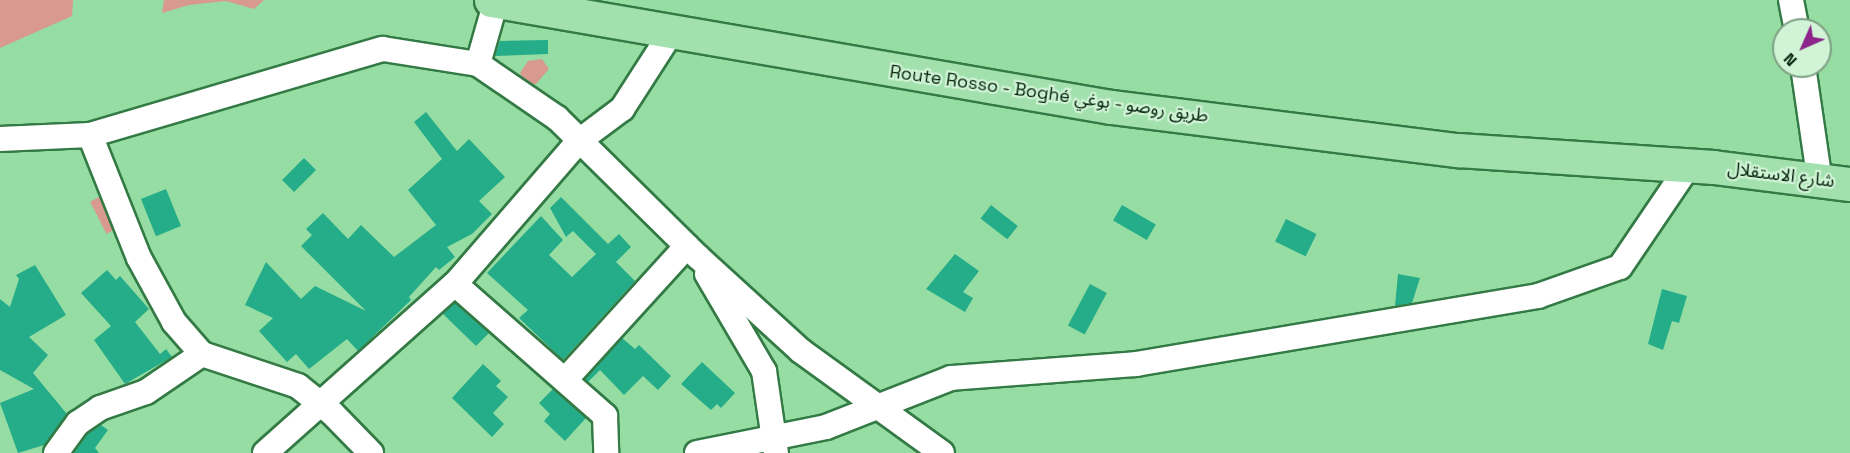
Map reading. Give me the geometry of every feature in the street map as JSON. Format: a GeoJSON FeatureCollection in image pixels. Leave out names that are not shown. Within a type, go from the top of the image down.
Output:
{"type":"FeatureCollection","features":[{"type":"Feature","properties":{"kind":"highway","name":"Route Rosso - Boghé طريق روصو - بوغي"},"geometry":{"type":"LineString","coordinates":[[494,0],[671,33],[1111,107],[1458,150],[1701,166]]}},
{"type":"Feature","properties":{"kind":"highway","name":"شارع الاستقلال"},"geometry":{"type":"LineString","coordinates":[[1701,166],[1835,182]]}},
{"type":"Feature","properties":{"kind":"street","name":"Route Rosso - Boghé طريق روصو - بوغي"},"geometry":{"type":"LineString","coordinates":[[478,64],[494,0]]}},
{"type":"Feature","properties":{"kind":"street"},"geometry":{"type":"LineString","coordinates":[[1791,0],[1795,18]]}},
{"type":"Feature","properties":{"kind":"street"},"geometry":{"type":"LineString","coordinates":[[265,453],[318,403],[455,284],[579,141],[622,109],[671,33]]}},
{"type":"Feature","properties":{"kind":"street"},"geometry":{"type":"LineString","coordinates":[[0,140],[90,135],[383,49],[478,64],[557,118],[692,251],[801,351],[942,453]]}},
{"type":"Feature","properties":{"kind":"street"},"geometry":{"type":"LineString","coordinates":[[1806,78],[1835,182]]}},
{"type":"Feature","properties":{"kind":"street"},"geometry":{"type":"LineString","coordinates":[[90,135],[140,258],[174,322],[202,354],[298,386],[332,412],[371,453]]}},
{"type":"Feature","properties":{"kind":"street"},"geometry":{"type":"LineString","coordinates":[[697,453],[774,445],[951,378],[1136,364],[1538,296],[1620,267],[1701,166]]}},
{"type":"Feature","properties":{"kind":"street"},"geometry":{"type":"LineString","coordinates":[[565,380],[692,251]]}},
{"type":"Feature","properties":{"kind":"street"},"geometry":{"type":"LineString","coordinates":[[692,251],[764,371],[774,445]]}},
{"type":"Feature","properties":{"kind":"street"},"geometry":{"type":"LineString","coordinates":[[455,284],[605,416],[606,453]]}},
{"type":"Feature","properties":{"kind":"street"},"geometry":{"type":"LineString","coordinates":[[56,453],[78,423],[100,408],[146,392],[202,354]]}},
{"type":"Feature","properties":{"kind":"shaded area"},"geometry":{"type":"Polygon","coordinates":[[[0,0],[73,0],[72,16],[0,48],[0,0]]]}},
{"type":"Feature","properties":{"kind":"shaded area"},"geometry":{"type":"Polygon","coordinates":[[[164,0],[264,0],[254,9],[226,1],[189,5],[162,13],[164,0]]]}},
{"type":"Feature","properties":{"kind":"shaded area"},"geometry":{"type":"Polygon","coordinates":[[[542,59],[549,69],[536,84],[526,84],[520,73],[528,61],[542,59]]]}},
{"type":"Feature","properties":{"kind":"shaded area"},"geometry":{"type":"Polygon","coordinates":[[[107,193],[123,225],[106,234],[90,202],[107,193]]]}},
{"type":"Feature","properties":{"kind":"building"},"geometry":{"type":"Polygon","coordinates":[[[548,40],[548,54],[495,56],[500,41],[548,40]]]}},
{"type":"Feature","properties":{"kind":"building"},"geometry":{"type":"Polygon","coordinates":[[[426,112],[457,151],[469,139],[505,177],[479,201],[492,214],[472,234],[447,247],[455,257],[439,270],[436,267],[409,297],[411,300],[358,351],[347,339],[309,369],[296,354],[287,362],[259,331],[273,318],[245,305],[266,262],[301,299],[315,286],[366,311],[301,246],[312,235],[306,229],[323,213],[348,239],[361,225],[394,257],[436,225],[408,190],[442,159],[414,122],[426,112]]]}},
{"type":"Feature","properties":{"kind":"building"},"geometry":{"type":"Polygon","coordinates":[[[304,158],[316,170],[294,192],[282,180],[304,158]]]}},
{"type":"Feature","properties":{"kind":"building"},"geometry":{"type":"Polygon","coordinates":[[[166,189],[181,226],[156,236],[141,199],[166,189]]]}},
{"type":"Feature","properties":{"kind":"building"},"geometry":{"type":"Polygon","coordinates":[[[561,197],[608,244],[619,234],[631,247],[616,262],[635,281],[563,360],[519,318],[528,310],[487,273],[541,216],[563,240],[549,255],[572,277],[596,254],[573,231],[566,237],[550,208],[561,197]]]}},
{"type":"Feature","properties":{"kind":"building"},"geometry":{"type":"Polygon","coordinates":[[[991,205],[1018,226],[1007,239],[981,218],[991,205]]]}},
{"type":"Feature","properties":{"kind":"building"},"geometry":{"type":"Polygon","coordinates":[[[1122,205],[1156,224],[1147,240],[1113,221],[1122,205]]]}},
{"type":"Feature","properties":{"kind":"building"},"geometry":{"type":"Polygon","coordinates":[[[1286,219],[1317,234],[1306,256],[1275,241],[1286,219]]]}},
{"type":"Feature","properties":{"kind":"building"},"geometry":{"type":"Polygon","coordinates":[[[955,254],[979,271],[963,292],[973,298],[965,312],[926,289],[955,254]]]}},
{"type":"Feature","properties":{"kind":"building"},"geometry":{"type":"Polygon","coordinates":[[[35,265],[66,315],[29,337],[48,355],[33,373],[67,414],[44,445],[18,453],[0,403],[34,389],[0,370],[0,299],[10,307],[19,279],[16,275],[35,265]]]}},
{"type":"Feature","properties":{"kind":"building"},"geometry":{"type":"Polygon","coordinates":[[[107,270],[116,280],[120,276],[149,309],[135,322],[160,354],[166,349],[172,357],[125,384],[94,340],[111,326],[81,293],[107,270]]]}},
{"type":"Feature","properties":{"kind":"building"},"geometry":{"type":"Polygon","coordinates":[[[1398,274],[1420,278],[1412,303],[1395,306],[1398,274]]]}},
{"type":"Feature","properties":{"kind":"building"},"geometry":{"type":"Polygon","coordinates":[[[1090,284],[1107,293],[1085,334],[1068,325],[1090,284]]]}},
{"type":"Feature","properties":{"kind":"building"},"geometry":{"type":"Polygon","coordinates":[[[1662,289],[1687,296],[1679,323],[1672,321],[1663,350],[1648,344],[1662,289]]]}},
{"type":"Feature","properties":{"kind":"building"},"geometry":{"type":"Polygon","coordinates":[[[455,303],[489,333],[476,346],[443,314],[455,303]]]}},
{"type":"Feature","properties":{"kind":"building"},"geometry":{"type":"Polygon","coordinates":[[[622,338],[635,349],[639,345],[671,376],[658,390],[643,376],[624,395],[600,370],[588,382],[585,379],[622,338]]]}},
{"type":"Feature","properties":{"kind":"building"},"geometry":{"type":"Polygon","coordinates":[[[702,362],[735,393],[721,408],[717,404],[711,410],[681,384],[702,362]]]}},
{"type":"Feature","properties":{"kind":"building"},"geometry":{"type":"Polygon","coordinates":[[[483,364],[501,381],[496,386],[508,397],[493,413],[504,424],[492,437],[452,398],[483,364]]]}},
{"type":"Feature","properties":{"kind":"building"},"geometry":{"type":"Polygon","coordinates":[[[553,389],[586,418],[565,441],[544,421],[550,414],[539,403],[553,389]]]}},
{"type":"Feature","properties":{"kind":"building"},"geometry":{"type":"Polygon","coordinates":[[[101,425],[108,430],[95,448],[99,453],[74,453],[88,433],[101,425]]]}}]}
